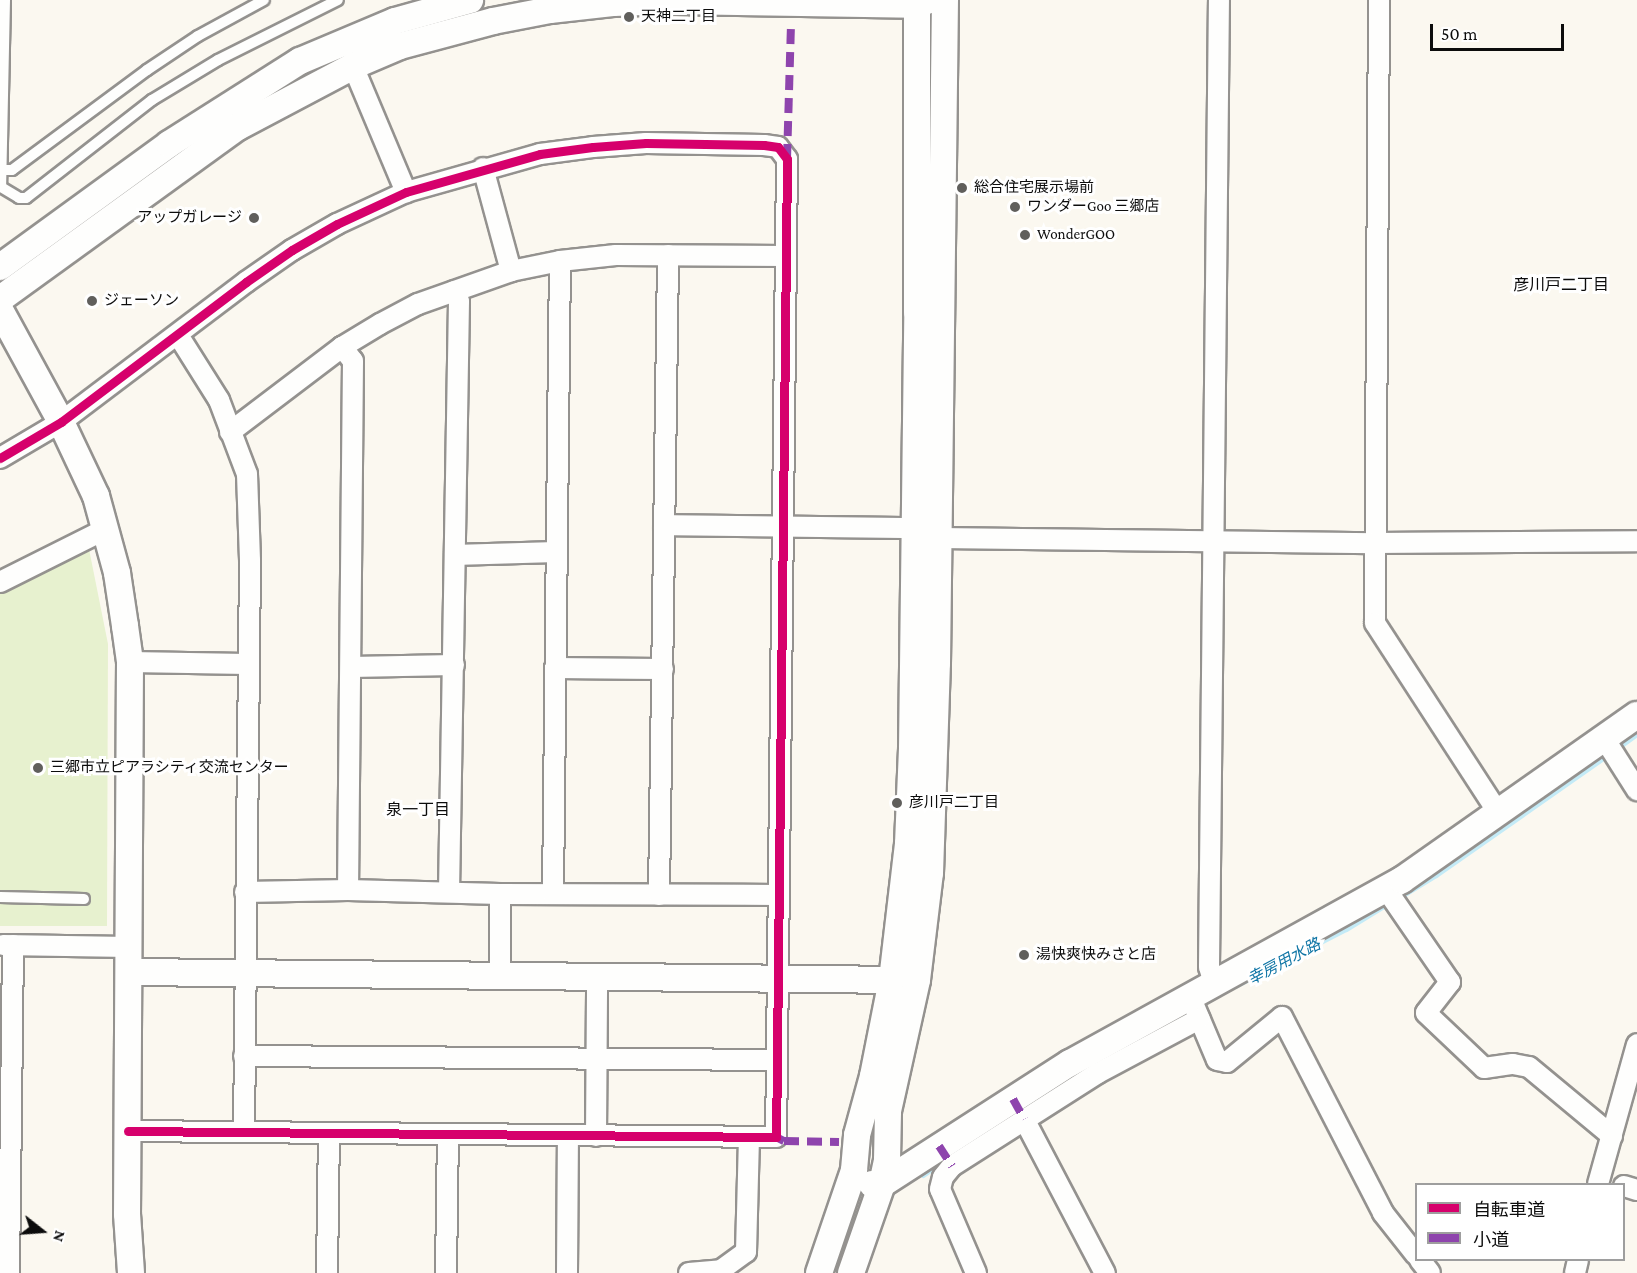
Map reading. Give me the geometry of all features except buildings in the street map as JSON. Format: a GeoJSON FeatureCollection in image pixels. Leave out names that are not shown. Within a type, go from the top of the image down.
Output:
{"type":"FeatureCollection","features":[{"type":"Feature","properties":{"kind":"street"},"geometry":{"type":"LineString","coordinates":[[0,267],[169,144],[300,61],[395,21],[470,0]]}},
{"type":"Feature","properties":{"kind":"street"},"geometry":{"type":"LineString","coordinates":[[819,1273],[851,1184],[857,1135],[873,1076],[904,980],[930,873],[934,808],[939,538],[945,0]]}},
{"type":"Feature","properties":{"kind":"street"},"geometry":{"type":"LineString","coordinates":[[1214,984],[1209,966],[1219,0]]}},
{"type":"Feature","properties":{"kind":"street"},"geometry":{"type":"LineString","coordinates":[[1379,0],[1375,623],[1499,814]]}},
{"type":"Feature","properties":{"kind":"street"},"geometry":{"type":"LineString","coordinates":[[0,299],[238,127],[353,66],[400,46],[493,21],[550,10],[613,3],[674,1],[921,2],[915,528],[904,980],[888,1111],[887,1160],[882,1184],[850,1273]]}},
{"type":"Feature","properties":{"kind":"street"},"geometry":{"type":"LineString","coordinates":[[353,66],[406,192]]}},
{"type":"Feature","properties":{"kind":"street"},"geometry":{"type":"LineString","coordinates":[[0,458],[61,422],[292,250],[337,224],[406,192],[483,168],[540,154],[646,143],[764,145],[778,147],[787,159],[776,1137],[128,1131]]}},
{"type":"Feature","properties":{"kind":"street"},"geometry":{"type":"LineString","coordinates":[[483,168],[511,271]]}},
{"type":"Feature","properties":{"kind":"street"},"geometry":{"type":"LineString","coordinates":[[230,432],[342,347],[418,304],[511,271],[560,261],[616,255],[786,256]]}},
{"type":"Feature","properties":{"kind":"street"},"geometry":{"type":"LineString","coordinates":[[659,895],[668,255]]}},
{"type":"Feature","properties":{"kind":"street"},"geometry":{"type":"LineString","coordinates":[[553,894],[560,261]]}},
{"type":"Feature","properties":{"kind":"street"},"geometry":{"type":"LineString","coordinates":[[448,892],[459,301],[454,291]]}},
{"type":"Feature","properties":{"kind":"street"},"geometry":{"type":"LineString","coordinates":[[0,310],[82,462],[106,529],[117,573],[130,662],[127,1214],[131,1273]]}},
{"type":"Feature","properties":{"kind":"street"},"geometry":{"type":"LineString","coordinates":[[178,334],[219,400],[247,474],[249,561],[244,1131]]}},
{"type":"Feature","properties":{"kind":"street"},"geometry":{"type":"LineString","coordinates":[[342,347],[353,361],[348,890]]}},
{"type":"Feature","properties":{"kind":"street"},"geometry":{"type":"LineString","coordinates":[[664,525],[915,528]]}},
{"type":"Feature","properties":{"kind":"street"},"geometry":{"type":"LineString","coordinates":[[0,582],[106,529]]}},
{"type":"Feature","properties":{"kind":"street"},"geometry":{"type":"LineString","coordinates":[[939,538],[1375,543],[1637,541]]}},
{"type":"Feature","properties":{"kind":"street"},"geometry":{"type":"LineString","coordinates":[[455,555],[555,552]]}},
{"type":"Feature","properties":{"kind":"street"},"geometry":{"type":"LineString","coordinates":[[130,662],[247,664]]}},
{"type":"Feature","properties":{"kind":"street"},"geometry":{"type":"LineString","coordinates":[[351,667],[454,665]]}},
{"type":"Feature","properties":{"kind":"street"},"geometry":{"type":"LineString","coordinates":[[555,668],[663,669]]}},
{"type":"Feature","properties":{"kind":"street"},"geometry":{"type":"LineString","coordinates":[[976,1273],[940,1189],[943,1177],[952,1166],[1098,1073],[1195,1007],[1214,984],[1391,895],[1499,814],[1611,747],[1637,715]]}},
{"type":"Feature","properties":{"kind":"street"},"geometry":{"type":"LineString","coordinates":[[1611,747],[1637,790]]}},
{"type":"Feature","properties":{"kind":"street"},"geometry":{"type":"LineString","coordinates":[[245,892],[348,890],[500,894],[778,895]]}},
{"type":"Feature","properties":{"kind":"street"},"geometry":{"type":"LineString","coordinates":[[500,894],[500,975]]}},
{"type":"Feature","properties":{"kind":"street"},"geometry":{"type":"LineString","coordinates":[[1391,895],[1450,981],[1426,1013],[1484,1068],[1513,1064],[1529,1067],[1612,1136]]}},
{"type":"Feature","properties":{"kind":"street"},"geometry":{"type":"LineString","coordinates":[[9,1273],[7,945],[129,947]]}},
{"type":"Feature","properties":{"kind":"street"},"geometry":{"type":"LineString","coordinates":[[129,972],[904,980]]}},
{"type":"Feature","properties":{"kind":"street"},"geometry":{"type":"LineString","coordinates":[[596,1136],[597,977]]}},
{"type":"Feature","properties":{"kind":"street"},"geometry":{"type":"LineString","coordinates":[[851,1184],[882,1184],[1070,1063],[1195,1007]]}},
{"type":"Feature","properties":{"kind":"street"},"geometry":{"type":"LineString","coordinates":[[1195,1007],[1217,1060],[1227,1062],[1282,1017],[1383,1212],[1415,1254]]}},
{"type":"Feature","properties":{"kind":"street"},"geometry":{"type":"LineString","coordinates":[[1605,1183],[1612,1136],[1637,1044]]}},
{"type":"Feature","properties":{"kind":"street"},"geometry":{"type":"LineString","coordinates":[[244,1056],[776,1060]]}},
{"type":"Feature","properties":{"kind":"street"},"geometry":{"type":"LineString","coordinates":[[1024,1119],[1105,1273]]}},
{"type":"Feature","properties":{"kind":"street"},"geometry":{"type":"LineString","coordinates":[[327,1273],[329,1133]]}},
{"type":"Feature","properties":{"kind":"street"},"geometry":{"type":"LineString","coordinates":[[446,1273],[448,1134]]}},
{"type":"Feature","properties":{"kind":"street"},"geometry":{"type":"LineString","coordinates":[[567,1273],[568,1136]]}},
{"type":"Feature","properties":{"kind":"street"},"geometry":{"type":"LineString","coordinates":[[688,1273],[721,1270],[746,1252],[749,1137]]}},
{"type":"Feature","properties":{"kind":"street"},"geometry":{"type":"LineString","coordinates":[[1421,1261],[1430,1273]]}},
{"type":"Feature","properties":{"kind":"lane"},"geometry":{"type":"LineString","coordinates":[[5,0],[2,187],[19,198],[26,198],[152,100],[218,60],[338,0]]}},
{"type":"Feature","properties":{"kind":"lane"},"geometry":{"type":"LineString","coordinates":[[2,170],[12,171],[120,89],[213,27],[264,0]]}},
{"type":"Feature","properties":{"kind":"lane"},"geometry":{"type":"LineString","coordinates":[[0,897],[84,899]]}},
{"type":"Feature","properties":{"kind":"green space"},"geometry":{"type":"Polygon","coordinates":[[[89,549],[108,644],[107,926],[0,926],[0,592],[89,549]]]}},
{"type":"Feature","properties":{"kind":"waterway","name":"幸房用水路"},"geometry":{"type":"LineString","coordinates":[[1616,749],[1637,734]]}},
{"type":"Feature","properties":{"kind":"waterway","name":"幸房用水路"},"geometry":{"type":"LineString","coordinates":[[1398,898],[1436,875],[1609,754]]}},
{"type":"Feature","properties":{"kind":"waterway","name":"幸房用水路"},"geometry":{"type":"LineString","coordinates":[[1235,986],[1346,929],[1390,902]]}},
{"type":"Feature","properties":{"kind":"waterway","name":"幸房用水路"},"geometry":{"type":"LineString","coordinates":[[982,1135],[1022,1109]]}},
{"type":"Feature","properties":{"kind":"waterway","name":"幸房用水路"},"geometry":{"type":"LineString","coordinates":[[923,1175],[949,1157]]}},
{"type":"Feature","properties":{"kind":"marked path"},"geometry":{"type":"LineString","coordinates":[[787,159],[791,22]]}},
{"type":"Feature","properties":{"kind":"marked path"},"geometry":{"type":"LineString","coordinates":[[1013,1099],[1024,1119]]}},
{"type":"Feature","properties":{"kind":"marked path"},"geometry":{"type":"LineString","coordinates":[[776,1137],[784,1141],[839,1142]]}},
{"type":"Feature","properties":{"kind":"marked path"},"geometry":{"type":"LineString","coordinates":[[939,1146],[952,1166]]}},
{"type":"Feature","properties":{"kind":"cycle path"},"geometry":{"type":"LineString","coordinates":[[0,458],[61,422],[246,282],[292,250],[337,224],[406,192],[540,154],[593,147],[646,143],[764,145],[778,147],[787,159],[776,1137],[128,1131]]}},
{"type":"Feature","properties":{"kind":"place","name":"天神二丁目"},"geometry":{"type":"Point","coordinates":[629,17]}},
{"type":"Feature","properties":{"kind":"place","name":"総合住宅展示場前"},"geometry":{"type":"Point","coordinates":[962,188]}},
{"type":"Feature","properties":{"kind":"place","name":"ワンダーGoo 三郷店"},"geometry":{"type":"Point","coordinates":[1015,207]}},
{"type":"Feature","properties":{"kind":"place","name":"アップガレージ"},"geometry":{"type":"Point","coordinates":[254,218]}},
{"type":"Feature","properties":{"kind":"place","name":"WonderGOO"},"geometry":{"type":"Point","coordinates":[1025,235]}},
{"type":"Feature","properties":{"kind":"place","name":"ジェーソン"},"geometry":{"type":"Point","coordinates":[92,301]}},
{"type":"Feature","properties":{"kind":"place","name":"三郷市立ピアラシティ交流センター"},"geometry":{"type":"Point","coordinates":[38,768]}},
{"type":"Feature","properties":{"kind":"place","name":"彦川戸二丁目"},"geometry":{"type":"Point","coordinates":[897,803]}},
{"type":"Feature","properties":{"kind":"place","name":"湯快爽快みさと店"},"geometry":{"type":"Point","coordinates":[1024,955]}},
{"type":"Feature","properties":{"kind":"district","name":"彦川戸二丁目"},"geometry":{"type":"Point","coordinates":[1561,285]}},
{"type":"Feature","properties":{"kind":"district","name":"泉一丁目"},"geometry":{"type":"Point","coordinates":[418,810]}}]}
